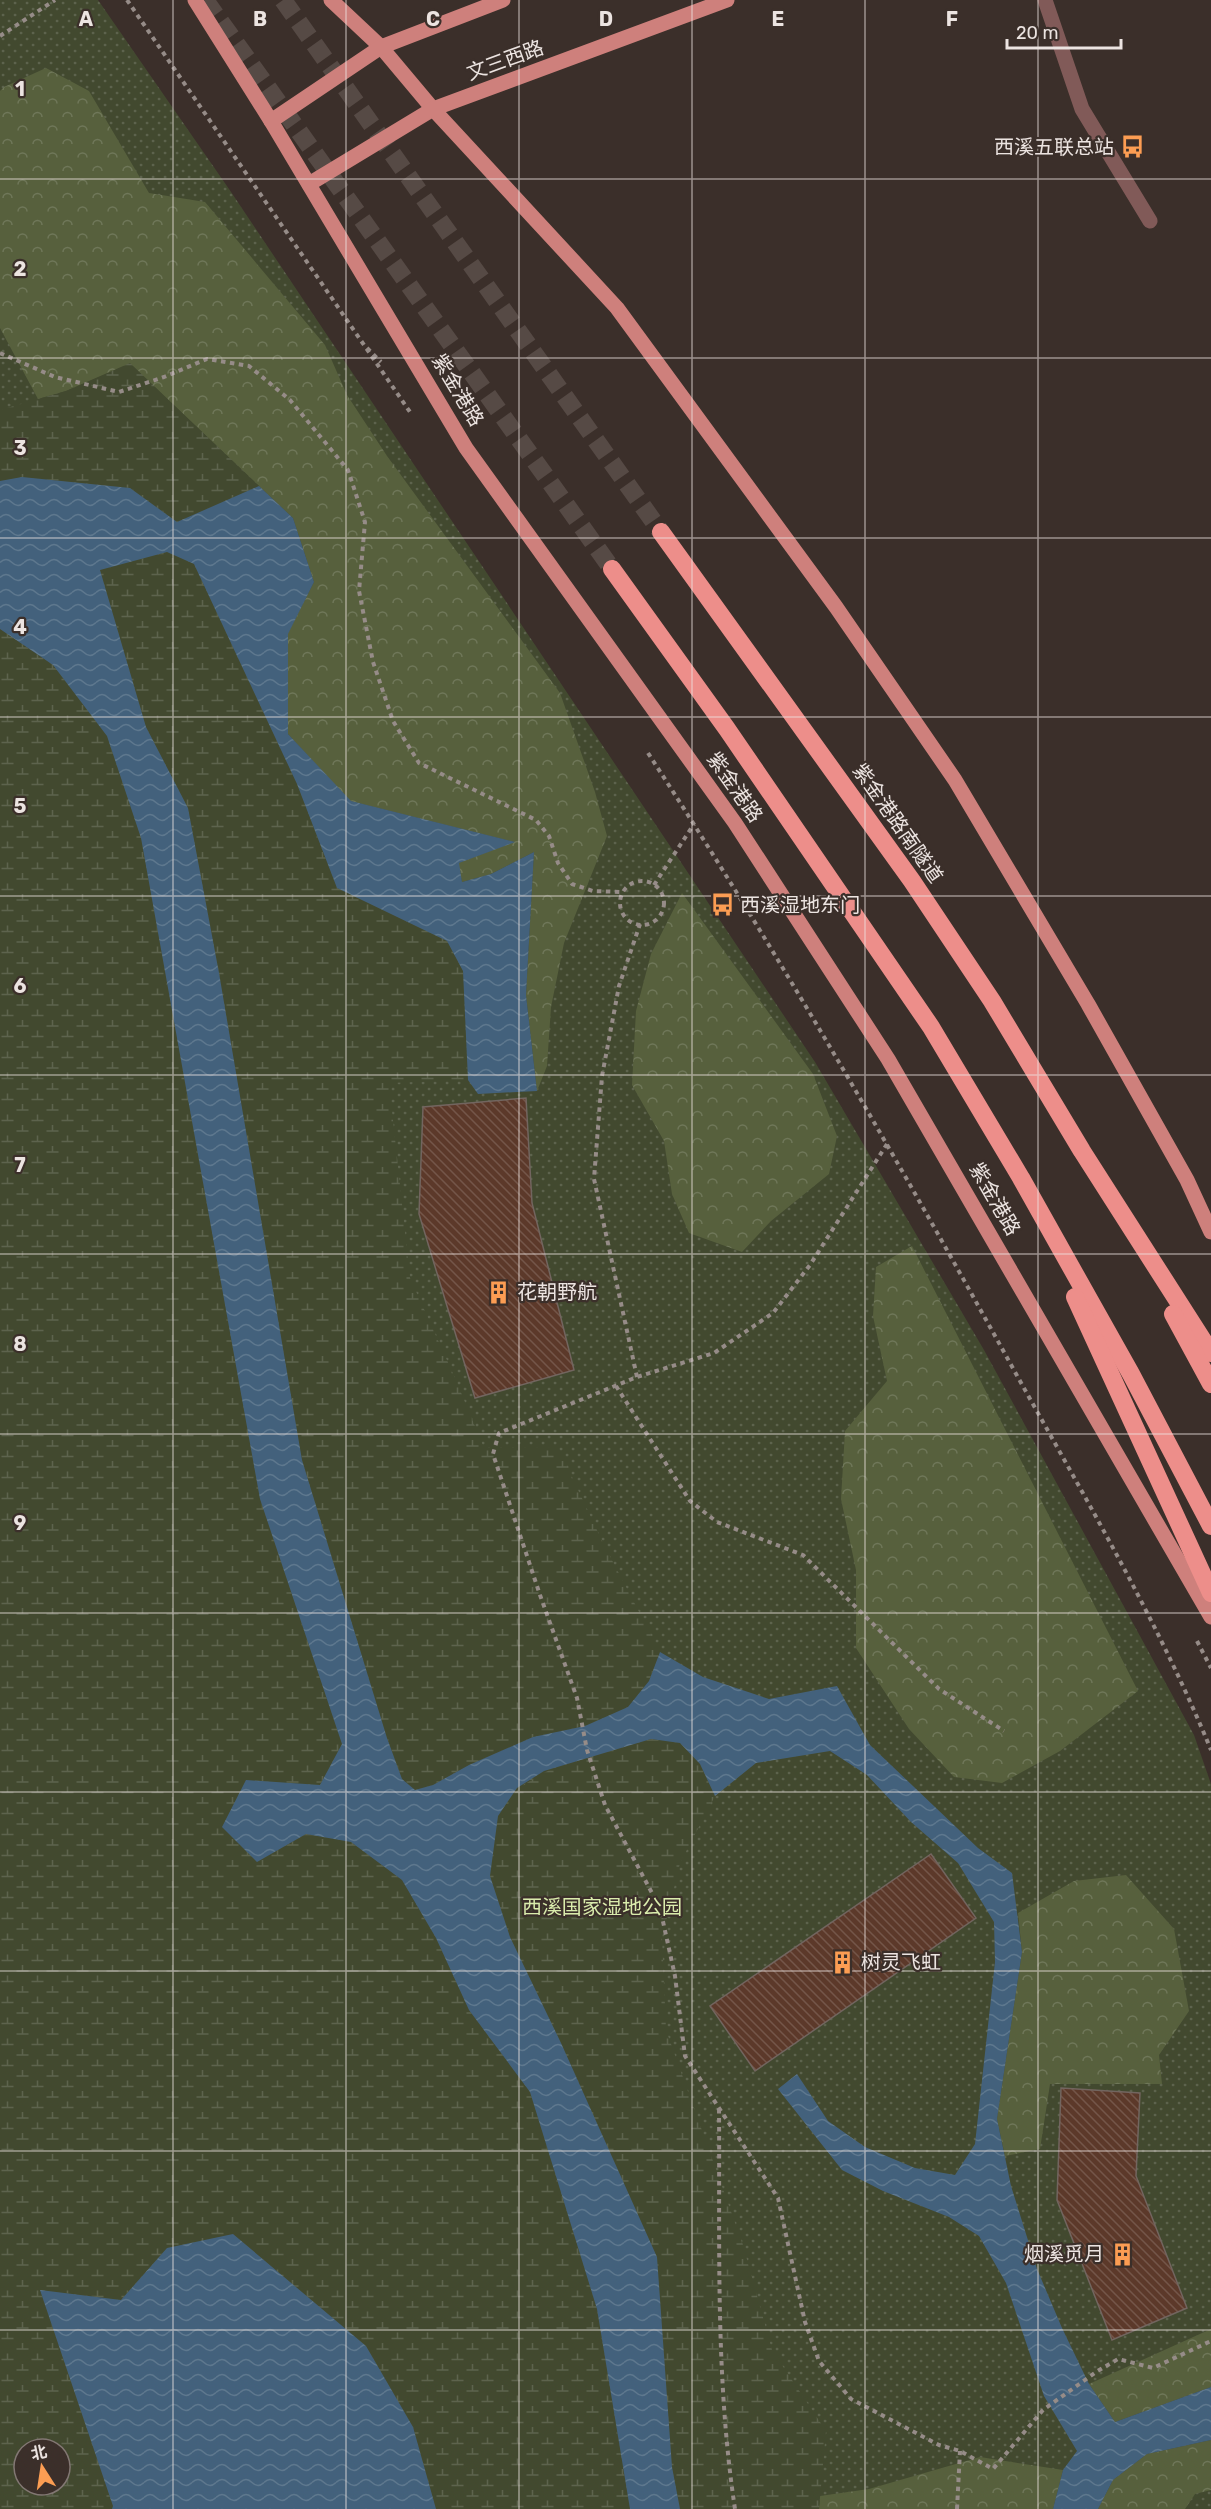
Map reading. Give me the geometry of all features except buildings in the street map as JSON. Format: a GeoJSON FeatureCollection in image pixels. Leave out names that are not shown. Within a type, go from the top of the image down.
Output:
{"type":"FeatureCollection","features":[{"type":"Feature","properties":{"kind":"highway","name":"紫金港路南隧道"},"geometry":{"type":"LineString","coordinates":[[662,532],[912,881],[992,1000],[1082,1151]]}},
{"type":"Feature","properties":{"kind":"highway"},"geometry":{"type":"LineString","coordinates":[[612,569],[727,729],[931,1027],[1021,1178],[1211,1593]]}},
{"type":"Feature","properties":{"kind":"highway"},"geometry":{"type":"LineString","coordinates":[[1082,1151],[1211,1353]]}},
{"type":"Feature","properties":{"kind":"highway"},"geometry":{"type":"LineString","coordinates":[[1082,1151],[1211,1384]]}},
{"type":"Feature","properties":{"kind":"highway","name":"紫金港路"},"geometry":{"type":"LineString","coordinates":[[1021,1178],[1131,1374],[1211,1526]]}},
{"type":"Feature","properties":{"kind":"main road","name":"紫金港路"},"geometry":{"type":"LineString","coordinates":[[195,0],[271,121],[466,448],[735,823],[888,1059],[1211,1617]]}},
{"type":"Feature","properties":{"kind":"main road"},"geometry":{"type":"LineString","coordinates":[[331,0],[381,47],[433,109],[616,308],[836,607],[967,801],[1088,1004],[1187,1180],[1211,1232]]}},
{"type":"Feature","properties":{"kind":"main road"},"geometry":{"type":"LineString","coordinates":[[271,121],[381,47],[503,0]]}},
{"type":"Feature","properties":{"kind":"main road","name":"文三西路"},"geometry":{"type":"LineString","coordinates":[[309,184],[433,109],[728,0]]}},
{"type":"Feature","properties":{"kind":"lane"},"geometry":{"type":"LineString","coordinates":[[1045,0],[1082,109],[1150,222]]}},
{"type":"Feature","properties":{"kind":"path"},"geometry":{"type":"LineString","coordinates":[[0,36],[55,0]]}},
{"type":"Feature","properties":{"kind":"path"},"geometry":{"type":"LineString","coordinates":[[127,0],[412,416]]}},
{"type":"Feature","properties":{"kind":"path"},"geometry":{"type":"LineString","coordinates":[[358,339],[389,370]]}},
{"type":"Feature","properties":{"kind":"path"},"geometry":{"type":"LineString","coordinates":[[0,353],[55,377],[119,392],[207,359],[249,366],[290,400],[348,471],[365,522],[359,591],[373,662],[393,721],[419,764],[536,820],[549,836],[558,863],[572,884],[594,891],[623,892]]}},
{"type":"Feature","properties":{"kind":"path"},"geometry":{"type":"LineString","coordinates":[[642,744],[694,824],[887,1144],[1119,1559],[1211,1750]]}},
{"type":"Feature","properties":{"kind":"path"},"geometry":{"type":"LineString","coordinates":[[654,885],[694,824]]}},
{"type":"Feature","properties":{"kind":"path"},"geometry":{"type":"LineString","coordinates":[[640,881],[654,885],[663,896],[663,911],[653,921],[640,924],[633,922],[623,913],[620,899],[623,892],[627,887],[640,881]]}},
{"type":"Feature","properties":{"kind":"path"},"geometry":{"type":"LineString","coordinates":[[637,1377],[594,1179],[602,1076],[619,986],[640,924]]}},
{"type":"Feature","properties":{"kind":"path"},"geometry":{"type":"LineString","coordinates":[[887,1144],[810,1265],[773,1313],[714,1353],[637,1377],[500,1433],[493,1454],[577,1698],[587,1750],[605,1805],[660,1908],[675,1976],[685,2056],[778,2198],[805,2322],[819,2361],[851,2399],[939,2445],[960,2451],[993,2469],[1043,2410],[1118,2359],[1153,2368],[1211,2341]]}},
{"type":"Feature","properties":{"kind":"path"},"geometry":{"type":"LineString","coordinates":[[616,1386],[690,1501],[717,1522],[803,1556],[939,1689],[1004,1731]]}},
{"type":"Feature","properties":{"kind":"path"},"geometry":{"type":"LineString","coordinates":[[1195,1637],[1211,1668]]}},
{"type":"Feature","properties":{"kind":"path"},"geometry":{"type":"LineString","coordinates":[[718,2108],[720,2343],[726,2450],[735,2509]]}},
{"type":"Feature","properties":{"kind":"path"},"geometry":{"type":"LineString","coordinates":[[957,2509],[960,2451]]}},
{"type":"Feature","properties":{"kind":"green space","name":"西溪国家湿地公园"},"geometry":{"type":"Polygon","coordinates":[[[0,0],[98,0],[229,189],[815,1062],[984,1350],[1194,1735],[1211,1784],[1211,2509],[0,2509],[0,0]]]}},
{"type":"Feature","properties":{"kind":"green space"},"geometry":{"type":"Polygon","coordinates":[[[46,68],[89,91],[149,193],[205,202],[325,345],[347,395],[387,456],[560,693],[595,792],[607,836],[564,943],[551,1007],[547,1066],[537,1091],[526,995],[534,852],[491,874],[462,882],[458,863],[514,842],[350,801],[288,734],[288,633],[314,582],[293,518],[130,364],[66,391],[38,399],[0,328],[0,91],[46,68]]]}},
{"type":"Feature","properties":{"kind":"green space"},"geometry":{"type":"Polygon","coordinates":[[[130,363],[259,486],[177,522],[130,488],[22,477],[0,481],[0,410],[66,391],[130,363]]]}},
{"type":"Feature","properties":{"kind":"green space"},"geometry":{"type":"Polygon","coordinates":[[[167,552],[194,564],[297,784],[337,888],[447,940],[463,971],[468,1080],[389,1083],[410,1278],[484,1448],[558,1447],[603,1543],[660,1652],[649,1681],[628,1707],[585,1726],[533,1737],[469,1765],[433,1785],[415,1790],[402,1779],[387,1738],[302,1460],[219,973],[188,808],[146,727],[100,570],[167,552]]]}},
{"type":"Feature","properties":{"kind":"green space"},"geometry":{"type":"Polygon","coordinates":[[[0,629],[53,665],[107,736],[141,838],[260,1499],[342,1744],[320,1785],[246,1780],[257,1862],[306,1834],[351,1842],[402,1880],[436,1938],[469,2010],[530,2092],[597,2309],[630,2509],[436,2509],[413,2427],[167,2248],[121,2300],[40,2290],[113,2506],[112,2509],[0,2509],[0,629]]]}},
{"type":"Feature","properties":{"kind":"green space"},"geometry":{"type":"Polygon","coordinates":[[[682,893],[813,1074],[837,1136],[829,1174],[771,1221],[742,1252],[689,1233],[672,1194],[664,1141],[632,1085],[636,1011],[651,954],[682,893]]]}},
{"type":"Feature","properties":{"kind":"green space"},"geometry":{"type":"Polygon","coordinates":[[[912,1246],[1138,1691],[1060,1751],[1002,1783],[954,1777],[909,1729],[856,1648],[856,1570],[841,1499],[845,1431],[887,1381],[873,1316],[876,1267],[912,1246]]]}},
{"type":"Feature","properties":{"kind":"green space"},"geometry":{"type":"Polygon","coordinates":[[[651,1739],[681,1743],[700,1764],[715,1796],[680,1863],[662,1938],[666,2030],[743,2245],[772,2350],[826,2431],[819,2509],[680,2509],[672,2467],[490,1876],[498,1816],[509,1799],[524,1785],[543,1773],[587,1756],[651,1739]]]}},
{"type":"Feature","properties":{"kind":"green space"},"geometry":{"type":"Polygon","coordinates":[[[1126,1875],[1174,1929],[1189,2011],[1159,2055],[1162,2084],[1050,2084],[1040,2149],[1005,2156],[997,2119],[1022,1952],[1018,1913],[1074,1881],[1126,1875]]]}},
{"type":"Feature","properties":{"kind":"green space"},"geometry":{"type":"Polygon","coordinates":[[[1211,2329],[1211,2387],[1115,2422],[1089,2384],[1211,2329]]]}},
{"type":"Feature","properties":{"kind":"green space"},"geometry":{"type":"Polygon","coordinates":[[[1211,2440],[1211,2490],[1195,2494],[1185,2509],[1098,2509],[1113,2480],[1147,2454],[1211,2440]]]}},
{"type":"Feature","properties":{"kind":"green space"},"geometry":{"type":"Polygon","coordinates":[[[980,2457],[1063,2470],[1053,2509],[819,2509],[820,2496],[869,2489],[980,2457]]]}},
{"type":"Feature","properties":{"kind":"water"},"geometry":{"type":"Polygon","coordinates":[[[22,477],[130,488],[177,522],[259,486],[293,518],[314,582],[288,634],[288,734],[351,801],[515,842],[459,863],[462,882],[491,874],[534,852],[526,995],[537,1091],[478,1094],[468,1080],[463,971],[447,941],[337,888],[297,784],[194,564],[167,552],[100,570],[146,727],[188,808],[219,973],[302,1460],[387,1738],[402,1779],[415,1790],[433,1785],[469,1765],[533,1737],[585,1726],[628,1707],[649,1681],[660,1652],[703,1677],[769,1699],[837,1686],[870,1745],[978,1848],[1012,1873],[1022,1952],[997,2119],[1011,2186],[1037,2269],[1089,2384],[1115,2422],[1211,2387],[1211,2440],[1147,2454],[1113,2480],[1098,2509],[1053,2509],[1063,2470],[1077,2451],[1044,2396],[1006,2283],[979,2236],[949,2217],[883,2191],[842,2170],[778,2089],[797,2074],[828,2121],[865,2147],[915,2168],[955,2175],[975,2144],[995,1962],[994,1922],[958,1863],[911,1822],[867,1775],[830,1751],[756,1763],[715,1796],[700,1764],[680,1743],[651,1739],[544,1771],[517,1788],[498,1816],[490,1876],[510,1937],[561,2043],[657,2257],[672,2467],[680,2509],[630,2509],[597,2309],[530,2092],[469,2010],[436,1938],[402,1880],[351,1842],[306,1834],[257,1862],[222,1827],[246,1780],[320,1785],[342,1744],[260,1499],[141,838],[107,736],[53,665],[0,629],[0,481],[22,477]]]}},
{"type":"Feature","properties":{"kind":"water"},"geometry":{"type":"Polygon","coordinates":[[[233,2234],[366,2346],[413,2427],[436,2509],[112,2509],[113,2506],[40,2290],[121,2300],[167,2248],[233,2234]]]}},
{"type":"Feature","properties":{"kind":"tunnel"},"geometry":{"type":"LineString","coordinates":[[205,0],[612,569]]}},
{"type":"Feature","properties":{"kind":"tunnel"},"geometry":{"type":"LineString","coordinates":[[283,0],[661,532]]}},
{"type":"Feature","properties":{"kind":"place","name":"西溪五联总站"},"geometry":{"type":"Point","coordinates":[1132,147]}},
{"type":"Feature","properties":{"kind":"place","name":"西溪湿地东门"},"geometry":{"type":"Point","coordinates":[722,905]}},
{"type":"Feature","properties":{"kind":"place","name":"花朝野航"},"geometry":{"type":"Point","coordinates":[499,1292]}},
{"type":"Feature","properties":{"kind":"place","name":"树灵飞虹"},"geometry":{"type":"Point","coordinates":[843,1962]}},
{"type":"Feature","properties":{"kind":"place","name":"烟溪觅月"},"geometry":{"type":"Point","coordinates":[1122,2254]}}]}
